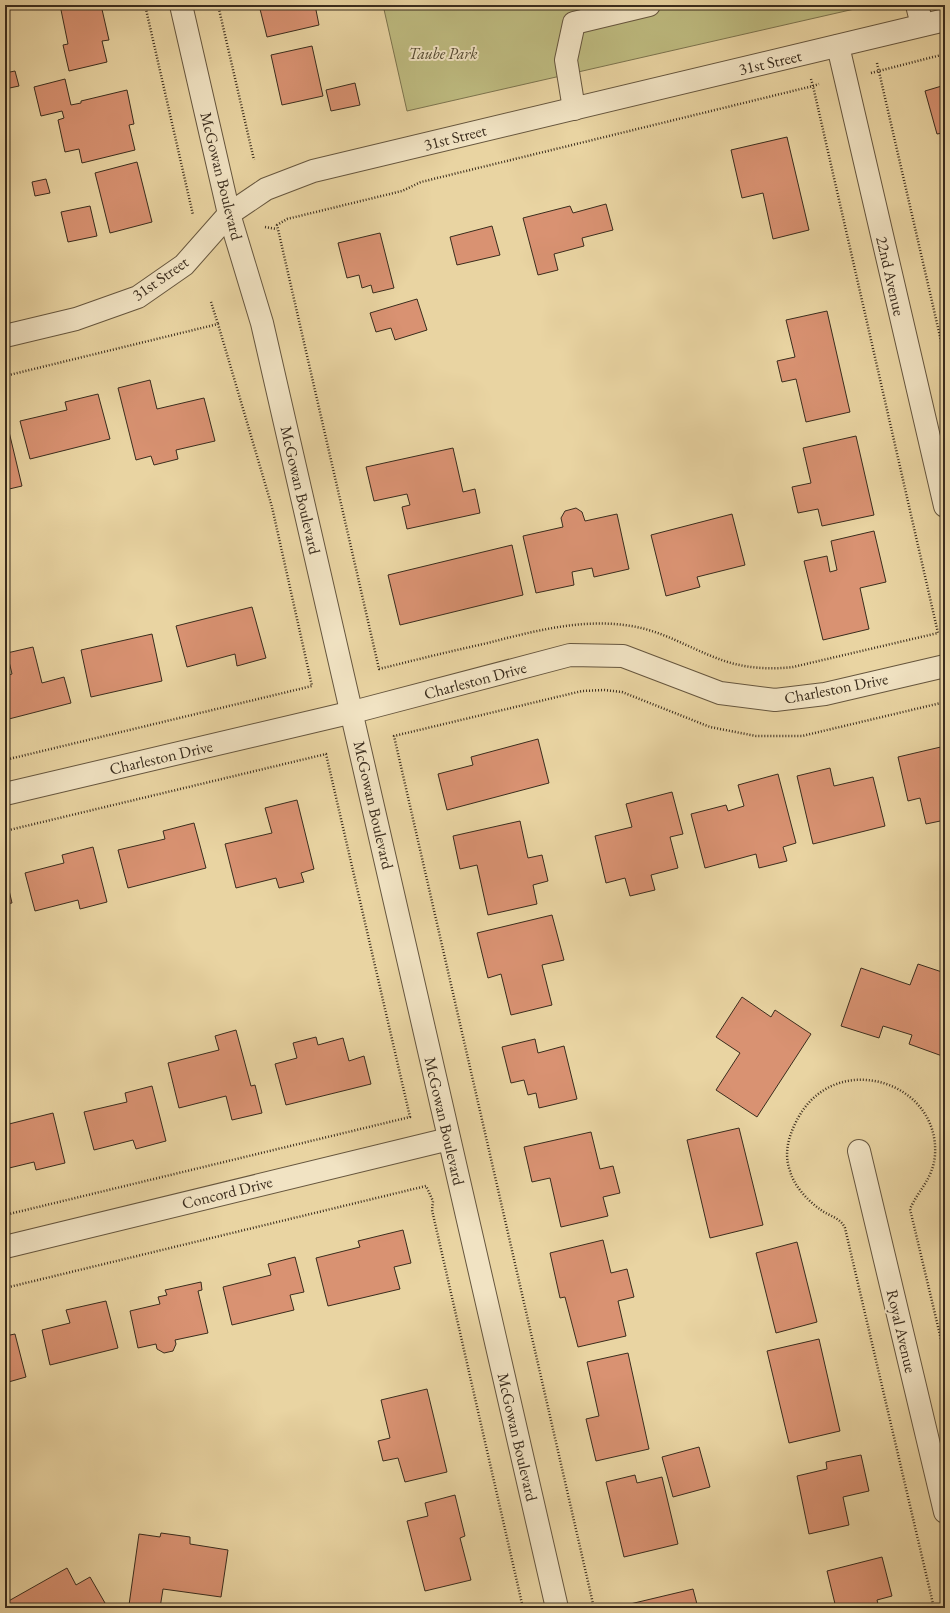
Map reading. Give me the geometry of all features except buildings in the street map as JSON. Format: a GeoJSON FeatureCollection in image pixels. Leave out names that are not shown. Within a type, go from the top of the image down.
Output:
{"type":"FeatureCollection","features":[{"type":"Feature","properties":{"kind":"street","name":"McGowan Boulevard"},"geometry":{"type":"LineString","coordinates":[[181,5],[229,214],[262,323],[353,712],[557,1608]]}},
{"type":"Feature","properties":{"kind":"street"},"geometry":{"type":"LineString","coordinates":[[574,109],[566,60],[574,23],[649,5]]}},
{"type":"Feature","properties":{"kind":"street","name":"31st Street"},"geometry":{"type":"LineString","coordinates":[[5,336],[76,319],[138,297],[184,265],[229,214],[266,189],[313,171],[871,38],[919,15],[945,20]]}},
{"type":"Feature","properties":{"kind":"street","name":"22nd Avenue"},"geometry":{"type":"LineString","coordinates":[[838,46],[945,506]]}},
{"type":"Feature","properties":{"kind":"street","name":"Charleston Drive"},"geometry":{"type":"LineString","coordinates":[[5,794],[353,712],[570,655],[623,656],[720,693],[775,700],[824,694],[945,666]]}},
{"type":"Feature","properties":{"kind":"street","name":"Concord Drive"},"geometry":{"type":"LineString","coordinates":[[5,1247],[449,1138]]}},
{"type":"Feature","properties":{"kind":"street","name":"Royal Avenue"},"geometry":{"type":"LineString","coordinates":[[859,1151],[945,1512]]}},
{"type":"Feature","properties":{"kind":"path"},"geometry":{"type":"LineString","coordinates":[[145,5],[194,220]]}},
{"type":"Feature","properties":{"kind":"path"},"geometry":{"type":"LineString","coordinates":[[218,5],[254,160]]}},
{"type":"Feature","properties":{"kind":"path"},"geometry":{"type":"LineString","coordinates":[[871,38],[945,358]]}},
{"type":"Feature","properties":{"kind":"path"},"geometry":{"type":"LineString","coordinates":[[806,54],[938,633]]}},
{"type":"Feature","properties":{"kind":"path"},"geometry":{"type":"LineString","coordinates":[[871,73],[945,54]]}},
{"type":"Feature","properties":{"kind":"path"},"geometry":{"type":"LineString","coordinates":[[379,669],[277,225],[287,219],[402,191],[421,182],[819,84]]}},
{"type":"Feature","properties":{"kind":"path"},"geometry":{"type":"LineString","coordinates":[[265,227],[277,229]]}},
{"type":"Feature","properties":{"kind":"path"},"geometry":{"type":"LineString","coordinates":[[5,760],[312,686],[272,507],[218,324],[210,302]]}},
{"type":"Feature","properties":{"kind":"path"},"geometry":{"type":"LineString","coordinates":[[5,376],[218,324]]}},
{"type":"Feature","properties":{"kind":"path"},"geometry":{"type":"LineString","coordinates":[[594,1608],[394,736],[573,692],[596,690],[622,692],[710,727],[738,734],[756,736],[802,736],[945,702]]}},
{"type":"Feature","properties":{"kind":"path"},"geometry":{"type":"LineString","coordinates":[[5,831],[326,754],[410,1117],[5,1215]]}},
{"type":"Feature","properties":{"kind":"path"},"geometry":{"type":"LineString","coordinates":[[5,1288],[426,1186],[433,1201],[432,1210],[523,1608]]}},
{"type":"Feature","properties":{"kind":"green space","name":"Taube Park"},"geometry":{"type":"Polygon","coordinates":[[[383,5],[872,5],[407,111],[383,5]]]}}]}
